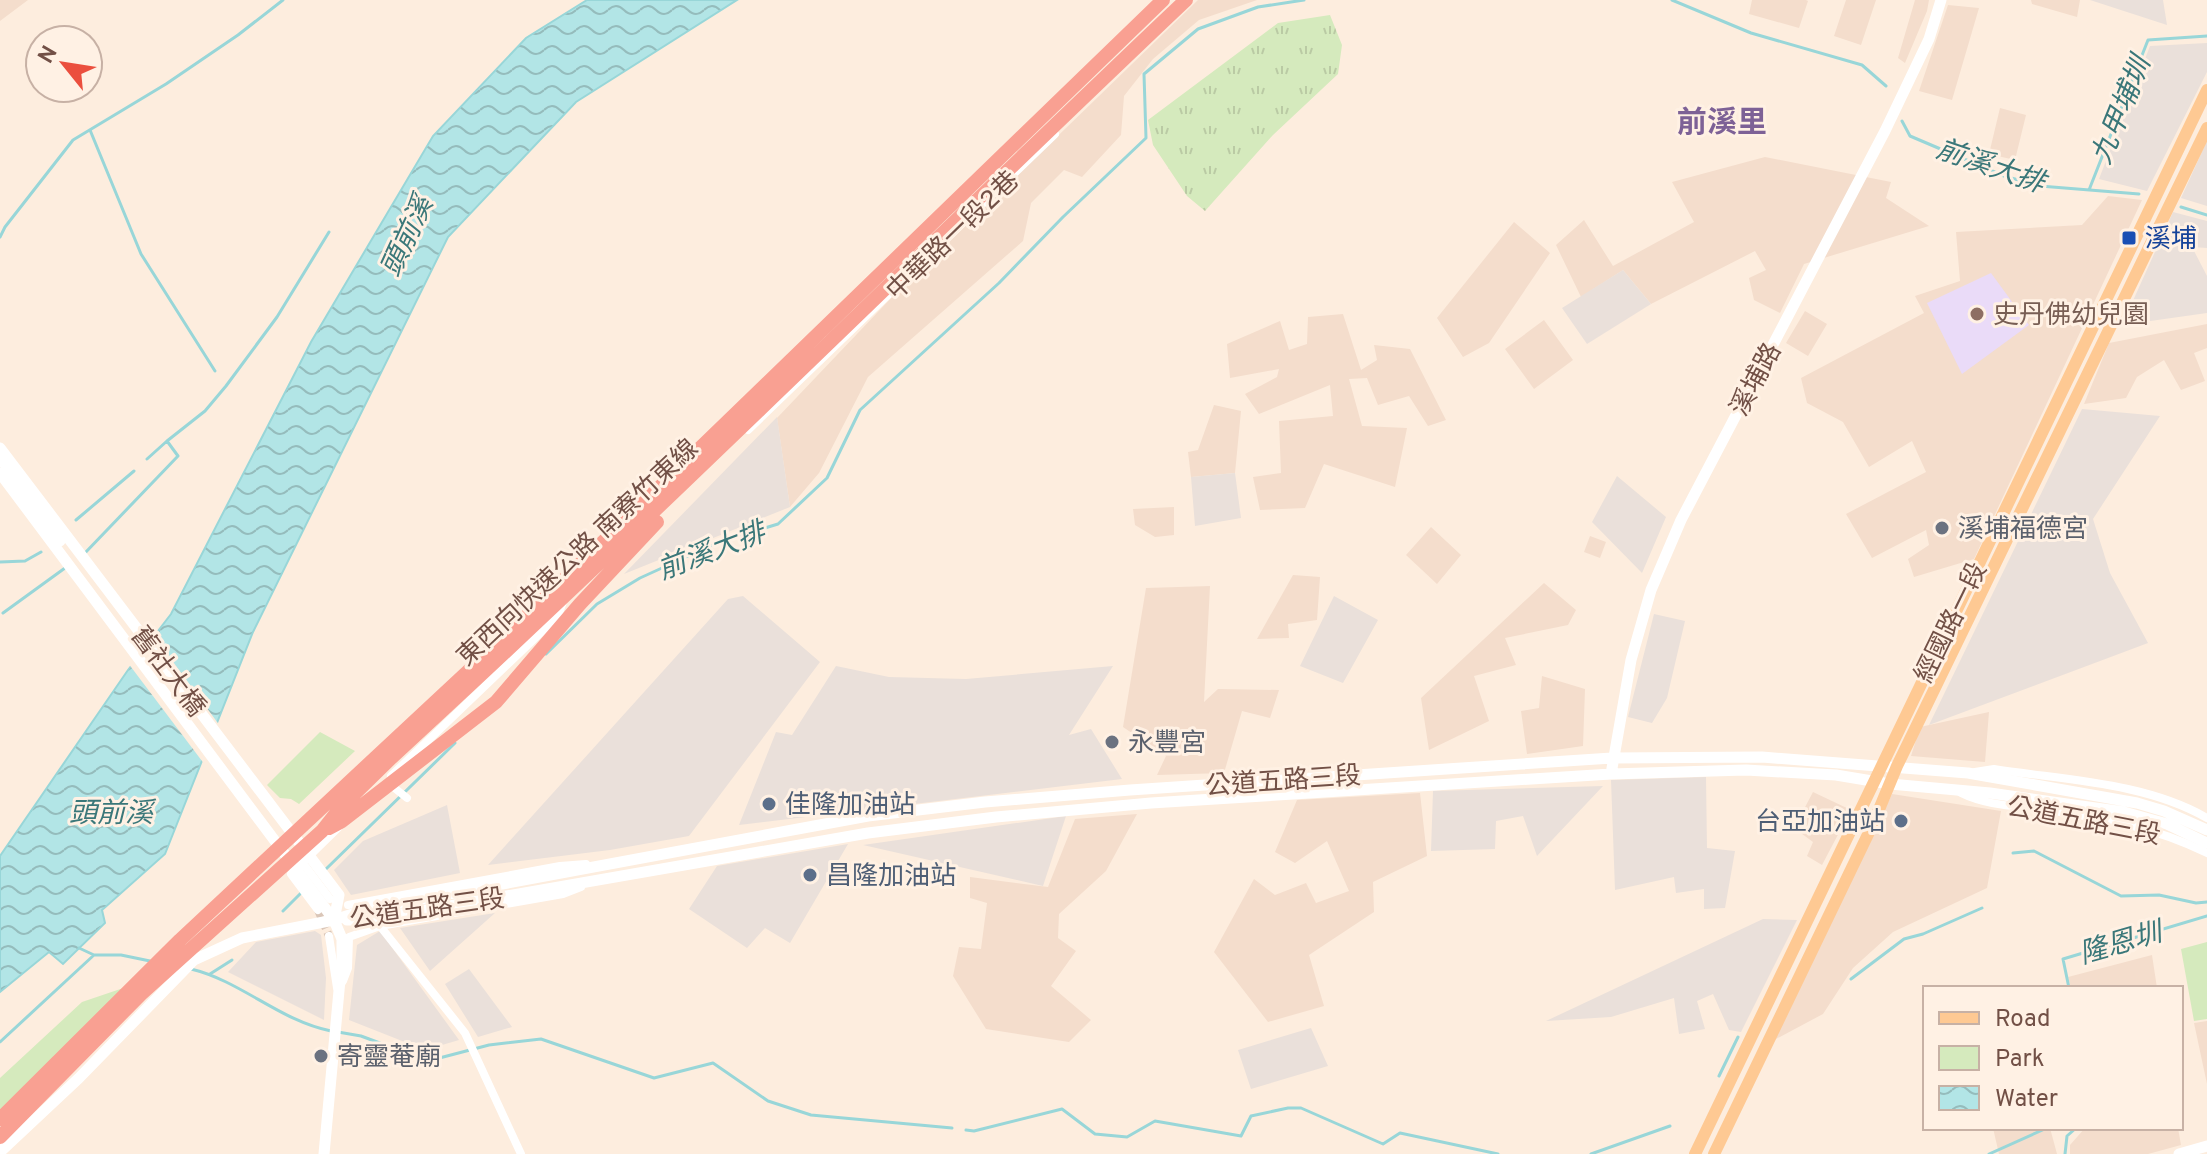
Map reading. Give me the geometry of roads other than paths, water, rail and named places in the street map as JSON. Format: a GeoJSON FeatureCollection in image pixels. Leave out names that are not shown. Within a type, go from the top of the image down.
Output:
{"type":"FeatureCollection","features":[{"type":"Feature","properties":{"kind":"highway","name":"東西向快速公路 南寮竹東線"},"geometry":{"type":"LineString","coordinates":[[0,1119],[180,940],[530,613],[1163,0]]}},
{"type":"Feature","properties":{"kind":"highway","name":"東西向快速公路 南寮竹東線"},"geometry":{"type":"LineString","coordinates":[[0,1137],[141,994],[322,831],[341,807],[381,768],[726,444],[1186,0]]}},
{"type":"Feature","properties":{"kind":"highway"},"geometry":{"type":"LineString","coordinates":[[322,831],[342,821],[496,702],[678,497]]}},
{"type":"Feature","properties":{"kind":"main road","name":"經國路一段"},"geometry":{"type":"LineString","coordinates":[[1695,1154],[2207,90]]}},
{"type":"Feature","properties":{"kind":"main road","name":"經國路一段"},"geometry":{"type":"LineString","coordinates":[[1714,1154],[1873,824],[1897,766],[2058,441],[2207,128]]}},
{"type":"Feature","properties":{"kind":"street","name":"中華路一段2巷"},"geometry":{"type":"LineString","coordinates":[[678,497],[1194,0]]}},
{"type":"Feature","properties":{"kind":"street","name":"溪埔路"},"geometry":{"type":"LineString","coordinates":[[1611,774],[1631,660],[1651,590],[1681,520],[1885,131],[1929,39],[1941,0]]}},
{"type":"Feature","properties":{"kind":"street","name":"舊社大橋"},"geometry":{"type":"LineString","coordinates":[[0,448],[327,902]]}},
{"type":"Feature","properties":{"kind":"street"},"geometry":{"type":"LineString","coordinates":[[0,460],[61,542]]}},
{"type":"Feature","properties":{"kind":"street","name":"中華路一段2巷"},"geometry":{"type":"LineString","coordinates":[[327,902],[308,895],[291,874],[558,616],[568,589],[690,473],[708,468]]}},
{"type":"Feature","properties":{"kind":"street","name":"舊社大橋"},"geometry":{"type":"LineString","coordinates":[[0,473],[327,902]]}},
{"type":"Feature","properties":{"kind":"street"},"geometry":{"type":"LineString","coordinates":[[661,501],[678,497]]}},
{"type":"Feature","properties":{"kind":"street","name":"公道五路三段"},"geometry":{"type":"LineString","coordinates":[[334,920],[368,909],[484,889],[602,863],[868,816],[999,801],[1612,758],[1762,757],[1968,773],[2137,803],[2207,830]]}},
{"type":"Feature","properties":{"kind":"street","name":"中華路一段2巷"},"geometry":{"type":"LineString","coordinates":[[367,800],[392,786],[406,761]]}},
{"type":"Feature","properties":{"kind":"street","name":"公道五路三段"},"geometry":{"type":"LineString","coordinates":[[1968,773],[1994,769],[2121,788],[2176,803],[2207,818]]}},
{"type":"Feature","properties":{"kind":"street","name":"公道五路三段"},"geometry":{"type":"LineString","coordinates":[[334,920],[369,920],[868,833],[996,817],[1195,800],[1611,774],[1746,770],[1809,773],[1960,793],[1990,793],[2124,812],[2167,824],[2207,843]]}},
{"type":"Feature","properties":{"kind":"street"},"geometry":{"type":"LineString","coordinates":[[392,786],[407,798]]}},
{"type":"Feature","properties":{"kind":"street","name":"公道五路三段"},"geometry":{"type":"LineString","coordinates":[[1960,793],[1986,802],[2146,828],[2207,853]]}},
{"type":"Feature","properties":{"kind":"street"},"geometry":{"type":"LineString","coordinates":[[764,835],[766,851]]}},
{"type":"Feature","properties":{"kind":"street"},"geometry":{"type":"LineString","coordinates":[[302,862],[321,886],[342,939],[324,1154]]}},
{"type":"Feature","properties":{"kind":"street","name":"公道五路三段"},"geometry":{"type":"LineString","coordinates":[[348,905],[560,866],[602,863]]}},
{"type":"Feature","properties":{"kind":"street","name":"公道五路三段"},"geometry":{"type":"LineString","coordinates":[[338,993],[348,968],[349,937],[380,926],[563,894],[601,880]]}},
{"type":"Feature","properties":{"kind":"street"},"geometry":{"type":"LineString","coordinates":[[327,902],[334,920]]}},
{"type":"Feature","properties":{"kind":"street"},"geometry":{"type":"LineString","coordinates":[[0,1150],[68,1081],[79,1078],[194,960],[242,938],[334,920]]}},
{"type":"Feature","properties":{"kind":"street"},"geometry":{"type":"LineString","coordinates":[[380,926],[465,1033],[521,1154]]}},
{"type":"Feature","properties":{"kind":"street"},"geometry":{"type":"LineString","coordinates":[[329,936],[333,977],[338,993]]}},
{"type":"Feature","properties":{"kind":"street"},"geometry":{"type":"LineString","coordinates":[[2179,1154],[2207,1146]]}},
{"type":"Feature","properties":{"kind":"water","name":"頭前溪"},"geometry":{"type":"Polygon","coordinates":[[[587,0],[737,0],[576,102],[448,237],[253,632],[165,854],[102,910],[105,923],[63,964],[49,952],[0,992],[0,856],[128,670],[171,614],[311,342],[433,136],[526,38],[587,0]]]}},
{"type":"Feature","properties":{"kind":"waterway"},"geometry":{"type":"LineString","coordinates":[[0,237],[73,140],[166,84],[283,0]]}},
{"type":"Feature","properties":{"kind":"waterway","name":"前溪大排"},"geometry":{"type":"LineString","coordinates":[[546,654],[597,604],[640,578],[719,542],[778,524],[827,478],[860,410],[999,283],[1146,138],[1144,74],[1198,29],[1258,7],[1304,0]]}},
{"type":"Feature","properties":{"kind":"waterway","name":"前溪大排"},"geometry":{"type":"LineString","coordinates":[[1672,0],[1751,33],[1862,65],[1886,86]]}},
{"type":"Feature","properties":{"kind":"waterway","name":"九甲埔圳"},"geometry":{"type":"LineString","coordinates":[[2089,190],[2148,40],[2207,36]]}},
{"type":"Feature","properties":{"kind":"waterway","name":"前溪大排"},"geometry":{"type":"LineString","coordinates":[[1902,121],[1910,136],[2004,176],[2040,186],[2139,194]]}},
{"type":"Feature","properties":{"kind":"waterway"},"geometry":{"type":"LineString","coordinates":[[90,130],[141,254],[215,371]]}},
{"type":"Feature","properties":{"kind":"waterway","name":"前溪大排"},"geometry":{"type":"LineString","coordinates":[[2181,207],[2207,215]]}},
{"type":"Feature","properties":{"kind":"waterway"},"geometry":{"type":"LineString","coordinates":[[84,554],[178,456],[167,441],[205,411],[226,386],[277,317],[329,232]]}},
{"type":"Feature","properties":{"kind":"waterway"},"geometry":{"type":"LineString","coordinates":[[147,459],[167,441]]}},
{"type":"Feature","properties":{"kind":"waterway"},"geometry":{"type":"LineString","coordinates":[[76,520],[134,471]]}},
{"type":"Feature","properties":{"kind":"waterway"},"geometry":{"type":"LineString","coordinates":[[0,562],[25,561],[41,552]]}},
{"type":"Feature","properties":{"kind":"waterway"},"geometry":{"type":"LineString","coordinates":[[3,613],[65,568]]}},
{"type":"Feature","properties":{"kind":"waterway","name":"前溪大排"},"geometry":{"type":"LineString","coordinates":[[326,869],[455,743]]}},
{"type":"Feature","properties":{"kind":"waterway"},"geometry":{"type":"LineString","coordinates":[[2013,853],[2034,851],[2121,896],[2159,895],[2196,903],[2207,902]]}},
{"type":"Feature","properties":{"kind":"waterway","name":"前溪大排"},"geometry":{"type":"LineString","coordinates":[[283,911],[303,891]]}},
{"type":"Feature","properties":{"kind":"waterway"},"geometry":{"type":"LineString","coordinates":[[1851,979],[1904,939],[1982,908]]}},
{"type":"Feature","properties":{"kind":"waterway","name":"隆恩圳"},"geometry":{"type":"LineString","coordinates":[[2069,986],[2063,959],[2207,916]]}},
{"type":"Feature","properties":{"kind":"waterway"},"geometry":{"type":"LineString","coordinates":[[79,948],[94,955]]}},
{"type":"Feature","properties":{"kind":"waterway","name":"前溪大排"},"geometry":{"type":"LineString","coordinates":[[0,1042],[94,955],[121,955],[150,961]]}},
{"type":"Feature","properties":{"kind":"waterway","name":"前溪大排"},"geometry":{"type":"LineString","coordinates":[[210,974],[232,960]]}},
{"type":"Feature","properties":{"kind":"waterway"},"geometry":{"type":"LineString","coordinates":[[191,969],[227,982],[295,1019],[331,1031]]}},
{"type":"Feature","properties":{"kind":"waterway"},"geometry":{"type":"LineString","coordinates":[[338,1032],[361,1036],[428,1061],[489,1045],[541,1039],[654,1078],[713,1063],[768,1101],[811,1115],[952,1128]]}},
{"type":"Feature","properties":{"kind":"waterway"},"geometry":{"type":"LineString","coordinates":[[1719,1076],[1738,1037]]}},
{"type":"Feature","properties":{"kind":"waterway"},"geometry":{"type":"LineString","coordinates":[[966,1130],[974,1131],[1062,1109],[1095,1134],[1127,1137],[1155,1121],[1241,1136],[1251,1116],[1301,1108],[1383,1144],[1400,1133],[1498,1154]]}},
{"type":"Feature","properties":{"kind":"waterway"},"geometry":{"type":"LineString","coordinates":[[1591,1154],[1670,1126]]}},
{"type":"Feature","properties":{"kind":"waterway"},"geometry":{"type":"LineString","coordinates":[[1989,1154],[2043,1130]]}},
{"type":"Feature","properties":{"kind":"waterway","name":"隆恩圳"},"geometry":{"type":"LineString","coordinates":[[2065,1154],[2067,1136],[2074,1130]]}},
{"type":"Feature","properties":{"kind":"tunnel"},"geometry":{"type":"LineString","coordinates":[[318,910],[329,936]]}},
{"type":"Feature","properties":{"kind":"place","name":"溪埔"},"geometry":{"type":"Point","coordinates":[2129,238]}},
{"type":"Feature","properties":{"kind":"place","name":"史丹佛幼兒園"},"geometry":{"type":"Point","coordinates":[1977,314]}},
{"type":"Feature","properties":{"kind":"place","name":"溪埔福德宮"},"geometry":{"type":"Point","coordinates":[1942,528]}},
{"type":"Feature","properties":{"kind":"place","name":"永豐宮"},"geometry":{"type":"Point","coordinates":[1112,742]}},
{"type":"Feature","properties":{"kind":"place","name":"佳隆加油站"},"geometry":{"type":"Point","coordinates":[769,804]}},
{"type":"Feature","properties":{"kind":"place","name":"台亞加油站"},"geometry":{"type":"Point","coordinates":[1901,821]}},
{"type":"Feature","properties":{"kind":"place","name":"昌隆加油站"},"geometry":{"type":"Point","coordinates":[810,875]}},
{"type":"Feature","properties":{"kind":"place","name":"寄靈菴廟"},"geometry":{"type":"Point","coordinates":[321,1056]}},
{"type":"Feature","properties":{"kind":"district","name":"前溪里"},"geometry":{"type":"Point","coordinates":[1722,122]}}]}
